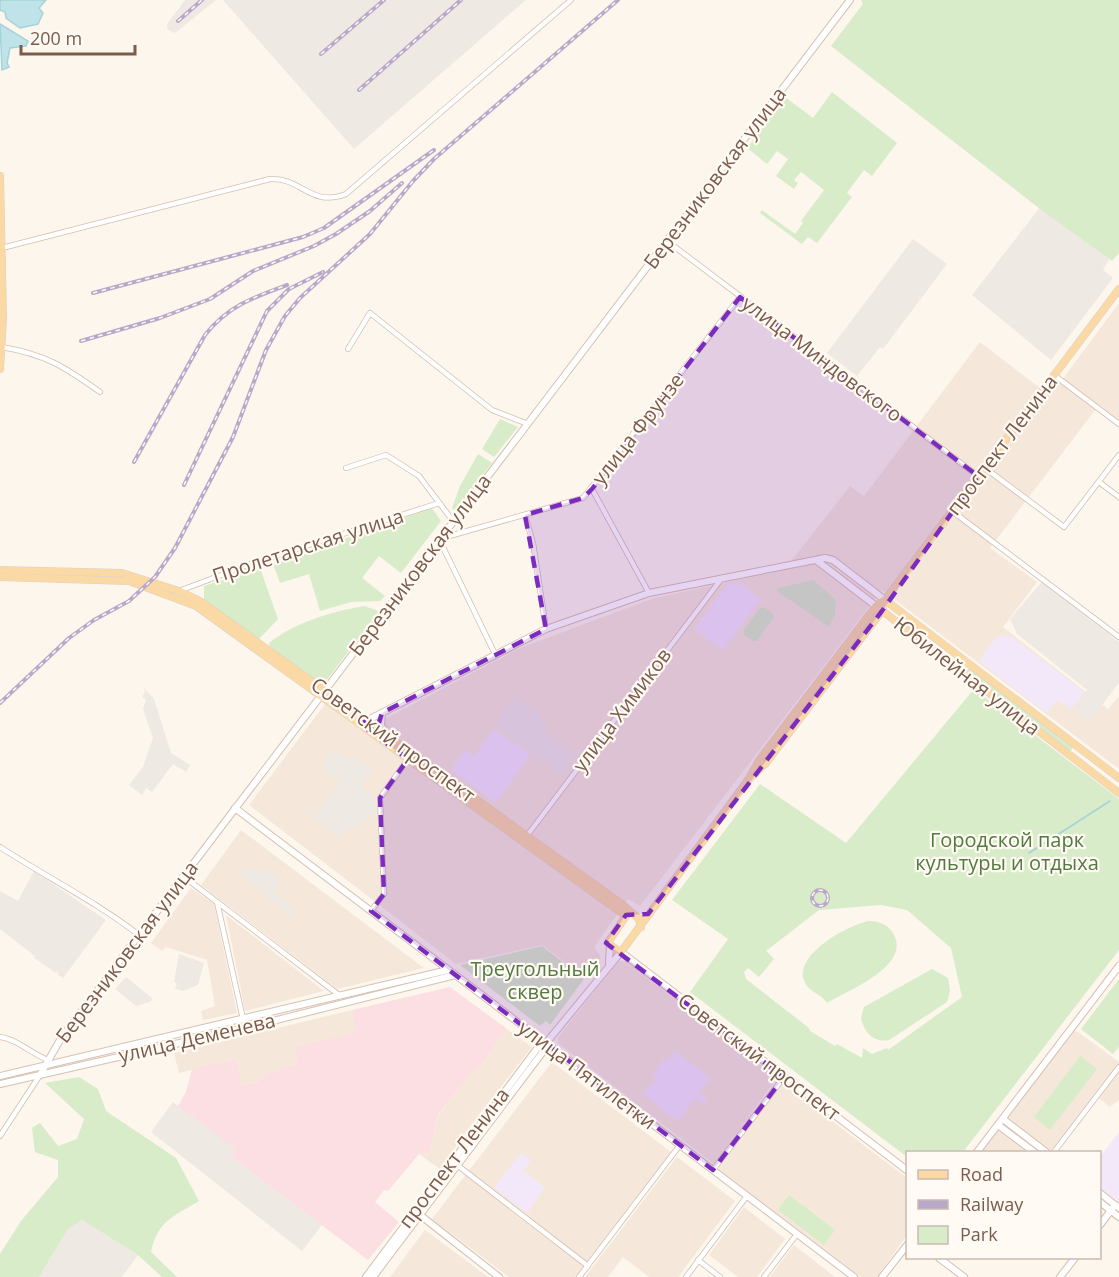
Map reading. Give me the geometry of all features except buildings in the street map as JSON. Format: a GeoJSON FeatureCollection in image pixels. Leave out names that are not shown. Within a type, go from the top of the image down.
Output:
{"type":"FeatureCollection","features":[{"type":"Feature","properties":{"kind":"main road","name":"Березниковская улица"},"geometry":{"type":"LineString","coordinates":[[40,1075],[47,1062],[183,876],[850,0]]}},
{"type":"Feature","properties":{"kind":"main road"},"geometry":{"type":"LineString","coordinates":[[0,176],[2,248],[0,369]]}},
{"type":"Feature","properties":{"kind":"main road","name":"проспект Ленина"},"geometry":{"type":"LineString","coordinates":[[373,1277],[542,1053],[546,1043],[640,927],[748,780],[760,759],[879,608],[1119,289]]}},
{"type":"Feature","properties":{"kind":"main road"},"geometry":{"type":"LineString","coordinates":[[363,722],[546,629],[650,593],[816,560],[833,560],[885,600]]}},
{"type":"Feature","properties":{"kind":"main road","name":"Юбилейная улица"},"geometry":{"type":"LineString","coordinates":[[816,560],[1119,793]]}},
{"type":"Feature","properties":{"kind":"main road","name":"Советский проспект"},"geometry":{"type":"LineString","coordinates":[[0,570],[130,574],[179,591],[200,601],[322,693]]}},
{"type":"Feature","properties":{"kind":"main road","name":"Советский проспект"},"geometry":{"type":"LineString","coordinates":[[0,577],[129,581],[196,606],[363,722],[408,759],[636,915]]}},
{"type":"Feature","properties":{"kind":"main road"},"geometry":{"type":"LineString","coordinates":[[171,595],[179,591]]}},
{"type":"Feature","properties":{"kind":"main road","name":"Юбилейная улица"},"geometry":{"type":"LineString","coordinates":[[885,600],[1119,778]]}},
{"type":"Feature","properties":{"kind":"main road"},"geometry":{"type":"LineString","coordinates":[[382,713],[381,725],[386,735]]}},
{"type":"Feature","properties":{"kind":"main road","name":"Советский проспект"},"geometry":{"type":"LineString","coordinates":[[363,722],[386,735],[626,915]]}},
{"type":"Feature","properties":{"kind":"main road","name":"улица Пятилетки"},"geometry":{"type":"LineString","coordinates":[[235,808],[854,1277]]}},
{"type":"Feature","properties":{"kind":"main road"},"geometry":{"type":"LineString","coordinates":[[626,915],[648,914]]}},
{"type":"Feature","properties":{"kind":"main road","name":"проспект Ленина"},"geometry":{"type":"LineString","coordinates":[[606,969],[610,960],[611,936],[626,915]]}},
{"type":"Feature","properties":{"kind":"main road"},"geometry":{"type":"LineString","coordinates":[[636,915],[640,927]]}},
{"type":"Feature","properties":{"kind":"main road","name":"Советский проспект"},"geometry":{"type":"LineString","coordinates":[[610,945],[906,1169]]}},
{"type":"Feature","properties":{"kind":"main road"},"geometry":{"type":"LineString","coordinates":[[979,1151],[1119,966]]}},
{"type":"Feature","properties":{"kind":"main road","name":"улица Деменева"},"geometry":{"type":"LineString","coordinates":[[0,1084],[245,1028],[448,970]]}},
{"type":"Feature","properties":{"kind":"main road","name":"улица Деменева"},"geometry":{"type":"LineString","coordinates":[[0,1076],[47,1062],[243,1019],[339,995],[455,975]]}},
{"type":"Feature","properties":{"kind":"main road","name":"проспект Ленина"},"geometry":{"type":"LineString","coordinates":[[366,1277],[539,1046],[546,1043]]}},
{"type":"Feature","properties":{"kind":"main road"},"geometry":{"type":"LineString","coordinates":[[1001,1122],[1033,1151]]}},
{"type":"Feature","properties":{"kind":"main road"},"geometry":{"type":"LineString","coordinates":[[1001,1122],[1044,1151]]}},
{"type":"Feature","properties":{"kind":"main road"},"geometry":{"type":"LineString","coordinates":[[1101,1194],[1115,1208],[1119,1217]]}},
{"type":"Feature","properties":{"kind":"main road"},"geometry":{"type":"LineString","coordinates":[[1101,1202],[1115,1208]]}},
{"type":"Feature","properties":{"kind":"main road"},"geometry":{"type":"LineString","coordinates":[[1101,1224],[1115,1208]]}},
{"type":"Feature","properties":{"kind":"main road"},"geometry":{"type":"LineString","coordinates":[[420,1215],[499,1277]]}},
{"type":"Feature","properties":{"kind":"main road"},"geometry":{"type":"LineString","coordinates":[[882,1277],[906,1247]]}},
{"type":"Feature","properties":{"kind":"main road"},"geometry":{"type":"LineString","coordinates":[[942,1259],[964,1277]]}},
{"type":"Feature","properties":{"kind":"main road"},"geometry":{"type":"LineString","coordinates":[[1060,1277],[1074,1259]]}},
{"type":"Feature","properties":{"kind":"street"},"geometry":{"type":"LineString","coordinates":[[2,248],[270,179],[281,178],[308,194],[322,198],[334,198],[346,194],[571,0]]}},
{"type":"Feature","properties":{"kind":"street","name":"улица Миндовского"},"geometry":{"type":"LineString","coordinates":[[667,241],[978,476]]}},
{"type":"Feature","properties":{"kind":"street","name":"улица Фрунзе"},"geometry":{"type":"LineString","coordinates":[[439,539],[583,498],[740,297]]}},
{"type":"Feature","properties":{"kind":"street"},"geometry":{"type":"LineString","coordinates":[[348,349],[370,313],[490,409],[528,424]]}},
{"type":"Feature","properties":{"kind":"street"},"geometry":{"type":"LineString","coordinates":[[1,347],[43,356],[69,370],[100,392]]}},
{"type":"Feature","properties":{"kind":"street"},"geometry":{"type":"LineString","coordinates":[[1054,375],[1119,424]]}},
{"type":"Feature","properties":{"kind":"street"},"geometry":{"type":"LineString","coordinates":[[346,468],[386,455],[419,476],[453,520]]}},
{"type":"Feature","properties":{"kind":"street"},"geometry":{"type":"LineString","coordinates":[[985,468],[1064,527],[1119,455]]}},
{"type":"Feature","properties":{"kind":"street"},"geometry":{"type":"LineString","coordinates":[[1099,482],[1119,497]]}},
{"type":"Feature","properties":{"kind":"street"},"geometry":{"type":"LineString","coordinates":[[592,489],[650,593]]}},
{"type":"Feature","properties":{"kind":"street","name":"Пролетарская улица"},"geometry":{"type":"LineString","coordinates":[[179,591],[253,563],[439,503]]}},
{"type":"Feature","properties":{"kind":"street"},"geometry":{"type":"LineString","coordinates":[[952,511],[1119,637]]}},
{"type":"Feature","properties":{"kind":"street"},"geometry":{"type":"LineString","coordinates":[[525,515],[533,543],[546,629]]}},
{"type":"Feature","properties":{"kind":"street"},"geometry":{"type":"LineString","coordinates":[[439,539],[495,654]]}},
{"type":"Feature","properties":{"kind":"street","name":"улица Химиков"},"geometry":{"type":"LineString","coordinates":[[525,839],[722,578]]}},
{"type":"Feature","properties":{"kind":"street"},"geometry":{"type":"LineString","coordinates":[[371,911],[384,894],[380,798],[408,759]]}},
{"type":"Feature","properties":{"kind":"street"},"geometry":{"type":"LineString","coordinates":[[0,847],[67,890],[82,896],[139,935]]}},
{"type":"Feature","properties":{"kind":"street"},"geometry":{"type":"LineString","coordinates":[[183,876],[339,995]]}},
{"type":"Feature","properties":{"kind":"street"},"geometry":{"type":"LineString","coordinates":[[217,902],[245,1028]]}},
{"type":"Feature","properties":{"kind":"street"},"geometry":{"type":"LineString","coordinates":[[0,1037],[13,1040],[47,1062]]}},
{"type":"Feature","properties":{"kind":"street"},"geometry":{"type":"LineString","coordinates":[[1055,1151],[1119,1067]]}},
{"type":"Feature","properties":{"kind":"street","name":"Березниковская улица"},"geometry":{"type":"LineString","coordinates":[[0,1136],[40,1075]]}},
{"type":"Feature","properties":{"kind":"street"},"geometry":{"type":"LineString","coordinates":[[713,1170],[784,1077]]}},
{"type":"Feature","properties":{"kind":"street"},"geometry":{"type":"LineString","coordinates":[[579,1277],[680,1145]]}},
{"type":"Feature","properties":{"kind":"street"},"geometry":{"type":"LineString","coordinates":[[457,1165],[588,1266]]}},
{"type":"Feature","properties":{"kind":"street"},"geometry":{"type":"LineString","coordinates":[[686,1277],[747,1196]]}},
{"type":"Feature","properties":{"kind":"street"},"geometry":{"type":"LineString","coordinates":[[764,1277],[797,1234]]}},
{"type":"Feature","properties":{"kind":"street"},"geometry":{"type":"LineString","coordinates":[[699,1260],[720,1277]]}},
{"type":"Feature","properties":{"kind":"highlighted area"},"geometry":{"type":"Polygon","coordinates":[[[740,297],[978,476],[882,611],[648,914],[626,915],[606,943],[784,1077],[713,1170],[371,911],[384,894],[380,798],[408,759],[360,724],[367,721],[377,729],[382,713],[546,629],[525,515],[583,498],[592,489],[740,297]]]}},
{"type":"Feature","properties":{"kind":"shaded area"},"geometry":{"type":"Polygon","coordinates":[[[185,0],[216,0],[175,33],[167,29],[167,24],[185,0]]]}},
{"type":"Feature","properties":{"kind":"shaded area"},"geometry":{"type":"Polygon","coordinates":[[[223,0],[526,0],[354,149],[223,0]]]}},
{"type":"Feature","properties":{"kind":"shaded area"},"geometry":{"type":"Polygon","coordinates":[[[1041,206],[1110,258],[1103,270],[1113,278],[1051,360],[972,295],[1041,206]]]}},
{"type":"Feature","properties":{"kind":"shaded area"},"geometry":{"type":"Polygon","coordinates":[[[913,239],[947,264],[883,349],[880,347],[857,376],[827,353],[913,239]]]}},
{"type":"Feature","properties":{"kind":"shaded area"},"geometry":{"type":"Polygon","coordinates":[[[1119,303],[1119,421],[1099,405],[990,548],[1037,582],[1003,627],[1108,709],[1119,696],[1119,769],[882,590],[640,906],[628,899],[594,947],[601,957],[587,979],[542,945],[456,964],[249,805],[325,704],[362,731],[520,648],[654,598],[784,570],[850,486],[864,496],[980,342],[1050,396],[1119,303]]]}},
{"type":"Feature","properties":{"kind":"shaded area"},"geometry":{"type":"Polygon","coordinates":[[[739,582],[761,599],[723,650],[694,629],[728,584],[739,582]]]}},
{"type":"Feature","properties":{"kind":"shaded area"},"geometry":{"type":"Polygon","coordinates":[[[1042,582],[1119,642],[1119,683],[1089,722],[1073,709],[1087,690],[1017,634],[1010,619],[1042,582]]]}},
{"type":"Feature","properties":{"kind":"shaded area"},"geometry":{"type":"Polygon","coordinates":[[[997,636],[1012,637],[1084,692],[1071,709],[1057,700],[1047,713],[979,661],[997,636]]]}},
{"type":"Feature","properties":{"kind":"shaded area"},"geometry":{"type":"Polygon","coordinates":[[[144,688],[154,699],[171,753],[190,765],[186,772],[173,764],[152,792],[146,788],[142,795],[129,785],[143,767],[153,738],[143,709],[146,700],[142,697],[145,692],[144,688]]]}},
{"type":"Feature","properties":{"kind":"shaded area"},"geometry":{"type":"Polygon","coordinates":[[[514,698],[536,710],[547,726],[545,733],[576,754],[563,777],[493,725],[514,698]]]}},
{"type":"Feature","properties":{"kind":"shaded area"},"geometry":{"type":"Polygon","coordinates":[[[494,729],[530,755],[496,803],[451,770],[465,750],[474,756],[494,729]]]}},
{"type":"Feature","properties":{"kind":"shaded area"},"geometry":{"type":"Polygon","coordinates":[[[334,751],[345,759],[356,757],[372,770],[361,786],[374,796],[377,805],[377,815],[370,815],[356,828],[343,832],[339,836],[303,811],[306,808],[316,815],[340,783],[321,768],[334,751]]]}},
{"type":"Feature","properties":{"kind":"shaded area"},"geometry":{"type":"Polygon","coordinates":[[[241,830],[424,968],[337,989],[201,885],[241,830]]]}},
{"type":"Feature","properties":{"kind":"shaded area"},"geometry":{"type":"Polygon","coordinates":[[[246,866],[254,872],[267,871],[278,880],[272,892],[297,913],[293,918],[240,874],[246,866]]]}},
{"type":"Feature","properties":{"kind":"shaded area"},"geometry":{"type":"Polygon","coordinates":[[[34,871],[106,920],[63,978],[58,975],[59,971],[56,973],[34,958],[35,956],[0,929],[0,891],[18,901],[34,871]]]}},
{"type":"Feature","properties":{"kind":"shaded area"},"geometry":{"type":"Polygon","coordinates":[[[191,888],[214,904],[237,1013],[203,1020],[201,1011],[215,1006],[207,960],[166,947],[162,951],[151,943],[191,888]]]}},
{"type":"Feature","properties":{"kind":"shaded area"},"geometry":{"type":"Polygon","coordinates":[[[226,915],[324,991],[245,1011],[226,915]]]}},
{"type":"Feature","properties":{"kind":"shaded area"},"geometry":{"type":"Polygon","coordinates":[[[179,954],[204,963],[198,985],[183,991],[175,989],[177,983],[174,982],[179,954]]]}},
{"type":"Feature","properties":{"kind":"shaded area"},"geometry":{"type":"Polygon","coordinates":[[[619,961],[627,962],[777,1078],[714,1164],[558,1043],[558,1037],[619,961]]]}},
{"type":"Feature","properties":{"kind":"shaded area"},"geometry":{"type":"Polygon","coordinates":[[[126,977],[153,999],[136,1006],[115,989],[126,977]]]}},
{"type":"Feature","properties":{"kind":"shaded area"},"geometry":{"type":"Polygon","coordinates":[[[450,987],[507,1029],[475,1073],[472,1072],[438,1115],[430,1151],[419,1154],[388,1191],[384,1190],[375,1202],[399,1222],[368,1260],[230,1156],[235,1149],[178,1106],[186,1092],[192,1069],[236,1060],[242,1085],[256,1083],[266,1073],[298,1064],[294,1047],[356,1033],[352,1010],[450,987]]]}},
{"type":"Feature","properties":{"kind":"shaded area"},"geometry":{"type":"Polygon","coordinates":[[[352,1010],[357,1033],[295,1047],[298,1064],[266,1073],[256,1083],[242,1085],[236,1060],[179,1073],[174,1053],[352,1010]]]}},
{"type":"Feature","properties":{"kind":"shaded area"},"geometry":{"type":"Polygon","coordinates":[[[507,1029],[532,1047],[440,1169],[419,1154],[430,1151],[438,1116],[472,1071],[475,1073],[507,1029]]]}},
{"type":"Feature","properties":{"kind":"shaded area"},"geometry":{"type":"Polygon","coordinates":[[[1073,1031],[1078,1032],[1119,1062],[1119,1100],[1110,1107],[1095,1095],[1051,1151],[1008,1118],[1073,1031]]]}},
{"type":"Feature","properties":{"kind":"shaded area"},"geometry":{"type":"Polygon","coordinates":[[[675,1051],[710,1078],[699,1093],[707,1099],[703,1104],[695,1098],[678,1121],[642,1094],[657,1078],[653,1074],[663,1060],[667,1062],[675,1051]]]}},
{"type":"Feature","properties":{"kind":"shaded area"},"geometry":{"type":"Polygon","coordinates":[[[552,1062],[671,1152],[575,1277],[509,1277],[432,1219],[552,1062]]]}},
{"type":"Feature","properties":{"kind":"shaded area"},"geometry":{"type":"Polygon","coordinates":[[[782,1083],[906,1177],[906,1236],[877,1277],[861,1277],[718,1169],[782,1083]]]}},
{"type":"Feature","properties":{"kind":"shaded area"},"geometry":{"type":"Polygon","coordinates":[[[173,1102],[236,1149],[230,1156],[322,1225],[302,1251],[151,1132],[173,1102]]]}},
{"type":"Feature","properties":{"kind":"shaded area"},"geometry":{"type":"Polygon","coordinates":[[[1000,1129],[1031,1151],[981,1151],[1000,1129]]]}},
{"type":"Feature","properties":{"kind":"shaded area"},"geometry":{"type":"Polygon","coordinates":[[[1119,1132],[1119,1202],[1101,1188],[1101,1156],[1119,1132]]]}},
{"type":"Feature","properties":{"kind":"shaded area"},"geometry":{"type":"Polygon","coordinates":[[[521,1153],[531,1160],[523,1171],[545,1187],[527,1213],[494,1188],[521,1153]]]}},
{"type":"Feature","properties":{"kind":"shaded area"},"geometry":{"type":"Polygon","coordinates":[[[677,1157],[735,1201],[678,1277],[649,1277],[623,1257],[608,1277],[585,1277],[677,1157]]]}},
{"type":"Feature","properties":{"kind":"shaded area"},"geometry":{"type":"Polygon","coordinates":[[[744,1207],[785,1239],[757,1277],[738,1277],[709,1255],[744,1207]]]}},
{"type":"Feature","properties":{"kind":"shaded area"},"geometry":{"type":"Polygon","coordinates":[[[82,1220],[138,1255],[122,1277],[39,1277],[68,1229],[82,1220]]]}},
{"type":"Feature","properties":{"kind":"shaded area"},"geometry":{"type":"Polygon","coordinates":[[[425,1230],[488,1277],[390,1277],[425,1230]]]}},
{"type":"Feature","properties":{"kind":"shaded area"},"geometry":{"type":"Polygon","coordinates":[[[794,1245],[835,1277],[770,1277],[794,1245]]]}},
{"type":"Feature","properties":{"kind":"green space"},"geometry":{"type":"Polygon","coordinates":[[[861,0],[1119,0],[1119,253],[1112,261],[1040,209],[831,46],[863,4],[861,0]]]}},
{"type":"Feature","properties":{"kind":"green space"},"geometry":{"type":"Polygon","coordinates":[[[832,92],[897,143],[872,176],[864,170],[847,193],[852,197],[817,243],[808,237],[802,244],[760,213],[762,210],[795,234],[803,223],[801,221],[824,190],[801,172],[794,180],[798,183],[794,189],[776,176],[788,159],[777,151],[767,164],[747,148],[785,97],[813,118],[832,92]]]}},
{"type":"Feature","properties":{"kind":"green space"},"geometry":{"type":"Polygon","coordinates":[[[500,419],[518,427],[494,457],[482,449],[500,419]]]}},
{"type":"Feature","properties":{"kind":"green space"},"geometry":{"type":"Polygon","coordinates":[[[478,454],[492,463],[455,511],[452,508],[460,486],[478,454]]]}},
{"type":"Feature","properties":{"kind":"green space"},"geometry":{"type":"Polygon","coordinates":[[[432,508],[441,521],[401,573],[379,556],[362,578],[385,596],[380,601],[351,602],[320,611],[309,574],[280,583],[273,564],[432,508]]]}},
{"type":"Feature","properties":{"kind":"green space"},"geometry":{"type":"Polygon","coordinates":[[[260,568],[278,619],[258,640],[204,601],[204,586],[260,568]]]}},
{"type":"Feature","properties":{"kind":"green space"},"geometry":{"type":"Polygon","coordinates":[[[813,580],[836,600],[835,615],[829,627],[778,592],[778,588],[813,580]]]}},
{"type":"Feature","properties":{"kind":"green space"},"geometry":{"type":"Polygon","coordinates":[[[364,606],[379,611],[322,686],[270,649],[269,643],[290,629],[326,615],[364,606]]]}},
{"type":"Feature","properties":{"kind":"green space"},"geometry":{"type":"Polygon","coordinates":[[[764,607],[773,614],[774,618],[757,641],[753,641],[744,635],[743,631],[760,608],[764,607]]]}},
{"type":"Feature","properties":{"kind":"green space"},"geometry":{"type":"Polygon","coordinates":[[[970,668],[1073,747],[1070,752],[965,671],[970,668]]]}},
{"type":"Feature","properties":{"kind":"green space","name":"Городской парк культуры и отдыха"},"geometry":{"type":"Polygon","coordinates":[[[974,689],[1119,799],[1119,950],[964,1151],[906,1151],[906,1156],[690,992],[728,939],[672,900],[760,784],[846,843],[974,689]],[[881,905],[819,910],[766,951],[774,959],[759,977],[748,968],[744,972],[746,979],[810,1031],[862,1058],[863,1048],[872,1054],[887,1048],[888,1050],[962,997],[951,948],[907,910],[881,905]]]}},
{"type":"Feature","properties":{"kind":"green space"},"geometry":{"type":"Polygon","coordinates":[[[869,921],[888,927],[893,933],[897,945],[894,956],[876,975],[827,1003],[811,990],[804,980],[803,970],[807,960],[825,942],[849,928],[869,921]]]}},
{"type":"Feature","properties":{"kind":"green space","name":"Треугольный сквер"},"geometry":{"type":"Polygon","coordinates":[[[542,946],[584,979],[550,1025],[546,1021],[540,1026],[460,965],[542,946]]]}},
{"type":"Feature","properties":{"kind":"green space"},"geometry":{"type":"Polygon","coordinates":[[[932,969],[948,978],[950,990],[947,1002],[889,1040],[878,1040],[870,1035],[864,1028],[861,1018],[864,1007],[932,969]]]}},
{"type":"Feature","properties":{"kind":"green space"},"geometry":{"type":"Polygon","coordinates":[[[1119,979],[1119,1047],[1113,1054],[1081,1029],[1119,979]]]}},
{"type":"Feature","properties":{"kind":"green space"},"geometry":{"type":"Polygon","coordinates":[[[1080,1056],[1097,1069],[1050,1130],[1034,1117],[1080,1056]]]}},
{"type":"Feature","properties":{"kind":"green space"},"geometry":{"type":"Polygon","coordinates":[[[79,1077],[98,1089],[106,1111],[176,1158],[199,1201],[168,1220],[154,1241],[151,1252],[177,1277],[162,1277],[138,1255],[82,1220],[68,1229],[39,1277],[0,1277],[0,1254],[21,1221],[58,1177],[58,1160],[35,1152],[32,1128],[40,1123],[58,1146],[77,1139],[84,1119],[45,1083],[79,1077]]]}},
{"type":"Feature","properties":{"kind":"green space"},"geometry":{"type":"Polygon","coordinates":[[[789,1195],[835,1230],[824,1245],[778,1210],[789,1195]]]}},
{"type":"Feature","properties":{"kind":"water"},"geometry":{"type":"Polygon","coordinates":[[[0,0],[46,0],[39,8],[43,13],[38,24],[20,28],[6,18],[5,12],[0,10],[0,0]]]}},
{"type":"Feature","properties":{"kind":"water"},"geometry":{"type":"Polygon","coordinates":[[[0,24],[28,41],[26,46],[10,48],[7,63],[9,67],[2,70],[0,24]]]}},
{"type":"Feature","properties":{"kind":"waterway"},"geometry":{"type":"LineString","coordinates":[[1029,853],[1110,801]]}},
{"type":"Feature","properties":{"kind":"railway"},"geometry":{"type":"LineString","coordinates":[[178,21],[202,0]]}},
{"type":"Feature","properties":{"kind":"railway"},"geometry":{"type":"LineString","coordinates":[[321,54],[384,0]]}},
{"type":"Feature","properties":{"kind":"railway"},"geometry":{"type":"LineString","coordinates":[[359,90],[461,0]]}},
{"type":"Feature","properties":{"kind":"railway"},"geometry":{"type":"LineString","coordinates":[[0,703],[69,638],[94,620],[129,601],[155,577],[175,548],[233,437],[266,350],[285,316],[300,298],[370,234],[434,159],[618,0]]}},
{"type":"Feature","properties":{"kind":"railway"},"geometry":{"type":"LineString","coordinates":[[93,293],[303,237],[324,228],[434,150]]}},
{"type":"Feature","properties":{"kind":"railway"},"geometry":{"type":"LineString","coordinates":[[81,341],[160,318],[210,299],[253,271],[314,246],[336,234],[370,211],[402,183]]}},
{"type":"Feature","properties":{"kind":"railway"},"geometry":{"type":"LineString","coordinates":[[184,485],[267,311],[289,289],[323,272]]}},
{"type":"Feature","properties":{"kind":"railway"},"geometry":{"type":"LineString","coordinates":[[134,462],[205,335],[232,310],[253,298],[287,285]]}},
{"type":"Feature","properties":{"kind":"railway"},"geometry":{"type":"LineString","coordinates":[[817,890],[823,890],[828,898],[826,904],[817,906],[812,901],[812,895],[817,890]]}}]}
